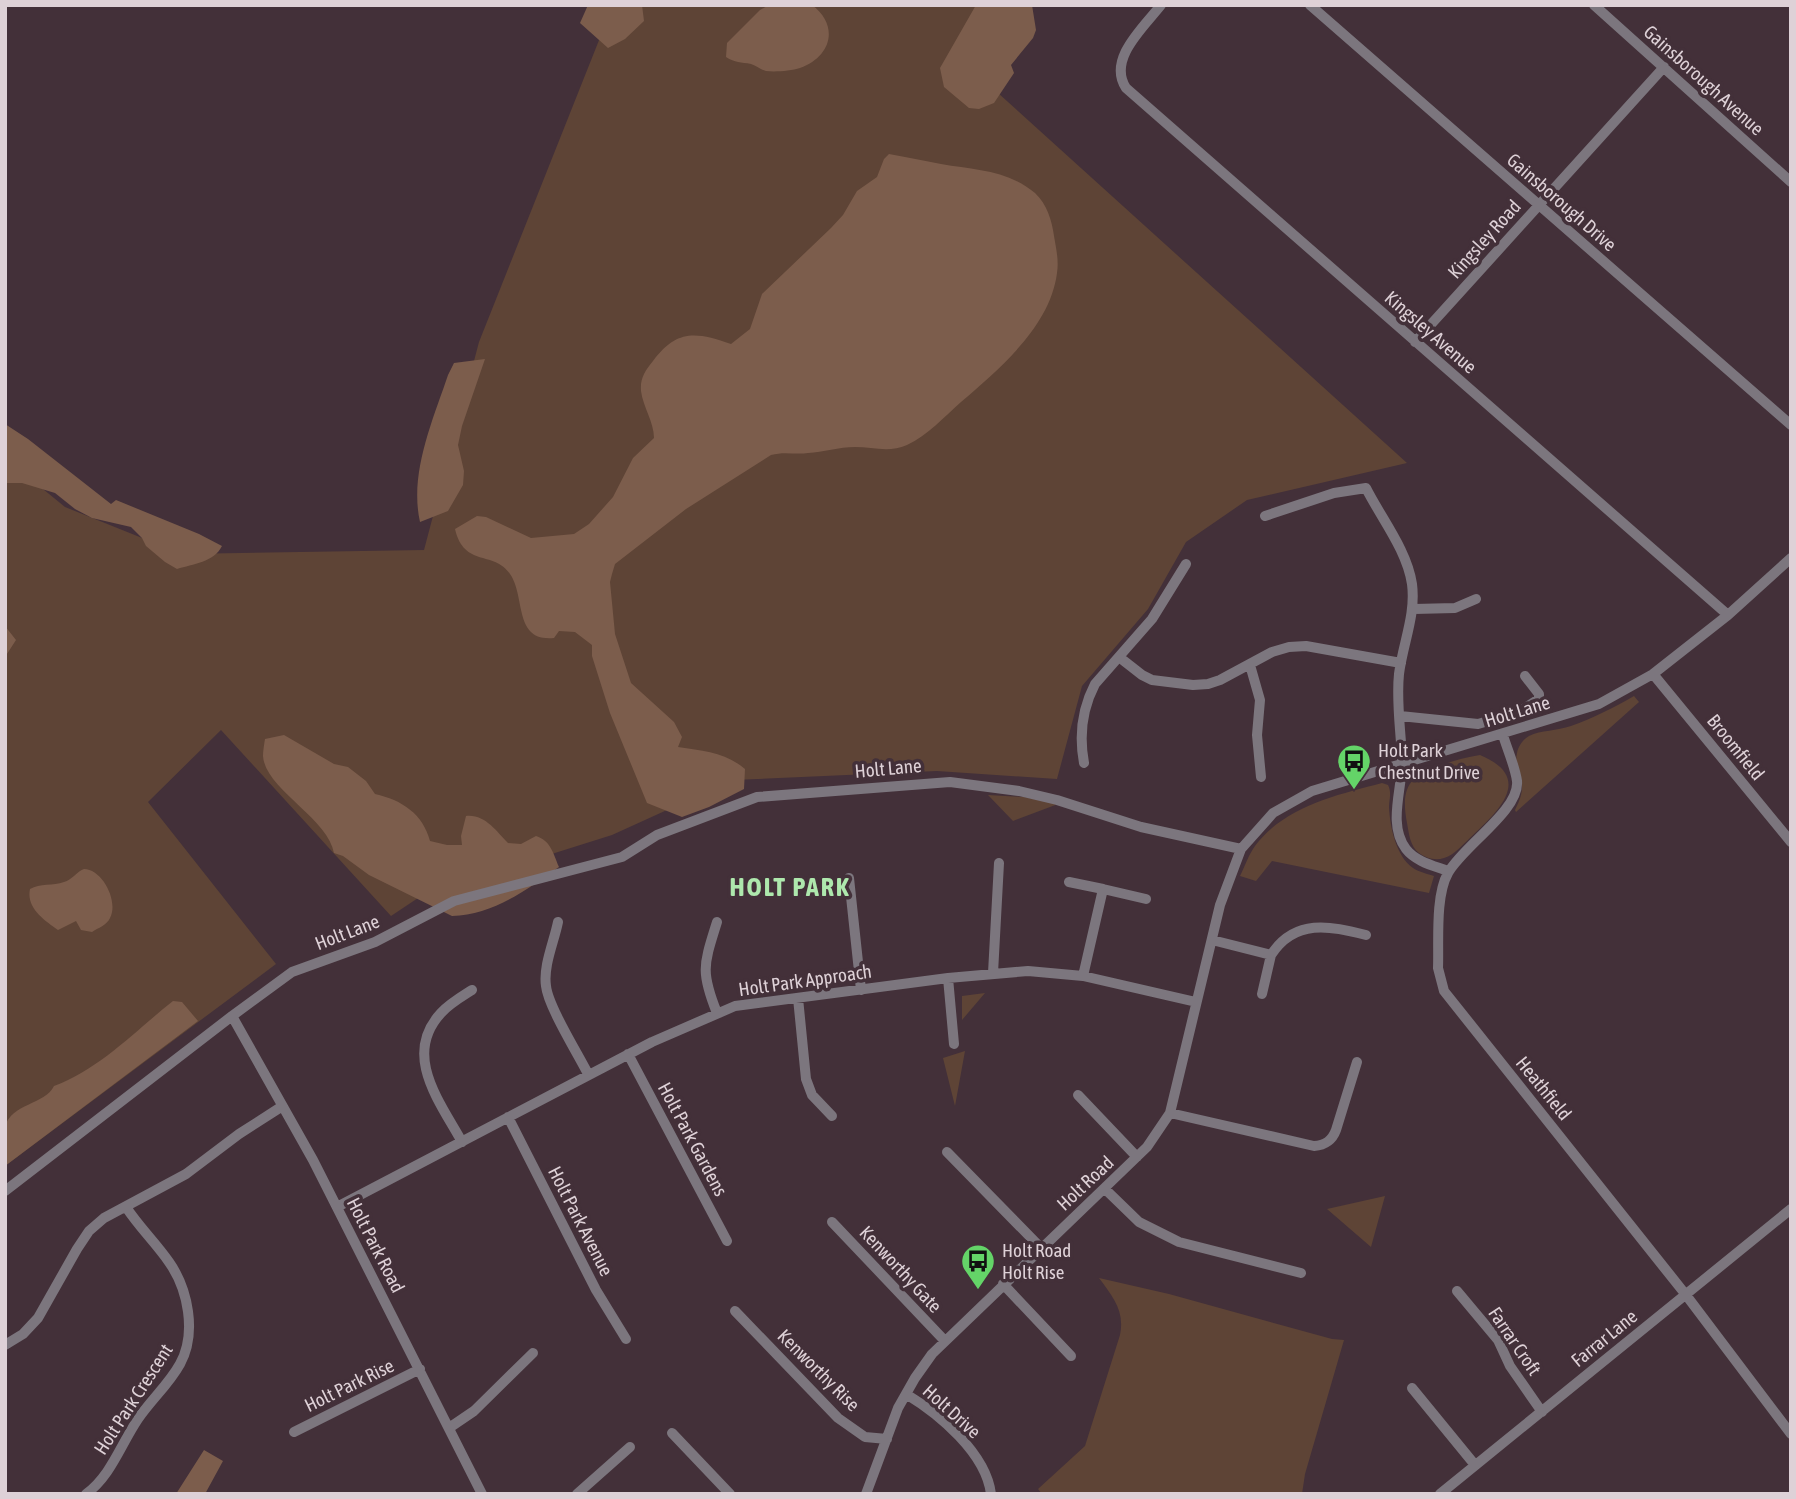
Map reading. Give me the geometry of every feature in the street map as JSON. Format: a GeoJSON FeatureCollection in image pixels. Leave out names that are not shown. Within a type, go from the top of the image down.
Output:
{"type":"FeatureCollection","features":[{"type":"Feature","properties":{"kind":"street","name":"Kingsley Avenue"},"geometry":{"type":"LineString","coordinates":[[1161,5],[1122,58],[1119,71],[1126,88],[1728,615]]}},
{"type":"Feature","properties":{"kind":"street","name":"Gainsborough Drive"},"geometry":{"type":"LineString","coordinates":[[1310,5],[1791,425]]}},
{"type":"Feature","properties":{"kind":"street","name":"Gainsborough Avenue"},"geometry":{"type":"LineString","coordinates":[[1594,5],[1791,181]]}},
{"type":"Feature","properties":{"kind":"street","name":"Kingsley Road"},"geometry":{"type":"LineString","coordinates":[[1415,342],[1664,67]]}},
{"type":"Feature","properties":{"kind":"street"},"geometry":{"type":"LineString","coordinates":[[1265,516],[1334,493],[1366,488],[1407,565],[1412,583],[1413,609],[1398,685],[1402,763],[1397,813],[1406,849],[1419,860],[1448,872]]}},
{"type":"Feature","properties":{"kind":"street","name":"Holt Lane"},"geometry":{"type":"LineString","coordinates":[[5,1192],[292,972],[375,943],[454,901],[622,857],[657,835],[757,797],[950,782],[1031,794],[1141,827],[1241,849],[1273,813],[1312,791],[1599,704],[1653,674],[1728,615],[1791,558]]}},
{"type":"Feature","properties":{"kind":"street"},"geometry":{"type":"LineString","coordinates":[[1084,763],[1080,737],[1095,684],[1152,619],[1186,564]]}},
{"type":"Feature","properties":{"kind":"street"},"geometry":{"type":"LineString","coordinates":[[1413,609],[1455,608],[1476,599]]}},
{"type":"Feature","properties":{"kind":"street"},"geometry":{"type":"LineString","coordinates":[[1119,657],[1152,680],[1193,685],[1220,680],[1272,652],[1289,647],[1306,646],[1401,663]]}},
{"type":"Feature","properties":{"kind":"street"},"geometry":{"type":"LineString","coordinates":[[1250,665],[1260,699],[1257,735],[1261,777]]}},
{"type":"Feature","properties":{"kind":"street","name":"Broomfield"},"geometry":{"type":"LineString","coordinates":[[1653,674],[1791,842]]}},
{"type":"Feature","properties":{"kind":"street"},"geometry":{"type":"LineString","coordinates":[[1399,716],[1478,724],[1519,712],[1539,699],[1539,694],[1525,676]]}},
{"type":"Feature","properties":{"kind":"street","name":"Heathfield"},"geometry":{"type":"LineString","coordinates":[[1503,734],[1517,782],[1516,794],[1509,807],[1469,845],[1448,872],[1443,885],[1438,968],[1444,991],[1686,1294],[1791,1434]]}},
{"type":"Feature","properties":{"kind":"street","name":"Holt Road"},"geometry":{"type":"LineString","coordinates":[[866,1494],[898,1409],[915,1378],[944,1340],[1137,1157],[1160,1130],[1170,1113],[1220,905],[1241,849]]}},
{"type":"Feature","properties":{"kind":"street"},"geometry":{"type":"LineString","coordinates":[[993,973],[999,863]]}},
{"type":"Feature","properties":{"kind":"street"},"geometry":{"type":"LineString","coordinates":[[849,878],[861,989]]}},
{"type":"Feature","properties":{"kind":"street"},"geometry":{"type":"LineString","coordinates":[[1069,882],[1146,899]]}},
{"type":"Feature","properties":{"kind":"street"},"geometry":{"type":"LineString","coordinates":[[1083,976],[1103,890]]}},
{"type":"Feature","properties":{"kind":"street"},"geometry":{"type":"LineString","coordinates":[[558,922],[546,986],[550,1000],[588,1074]]}},
{"type":"Feature","properties":{"kind":"street"},"geometry":{"type":"LineString","coordinates":[[717,922],[705,960],[704,974],[717,1013]]}},
{"type":"Feature","properties":{"kind":"street"},"geometry":{"type":"LineString","coordinates":[[1262,994],[1271,955],[1288,937],[1308,929],[1335,928],[1366,935]]}},
{"type":"Feature","properties":{"kind":"street"},"geometry":{"type":"LineString","coordinates":[[1212,940],[1271,955]]}},
{"type":"Feature","properties":{"kind":"street","name":"Holt Park Approach"},"geometry":{"type":"LineString","coordinates":[[337,1207],[588,1074],[735,1006],[993,973],[1055,972],[1196,1002]]}},
{"type":"Feature","properties":{"kind":"street"},"geometry":{"type":"LineString","coordinates":[[948,978],[954,1044]]}},
{"type":"Feature","properties":{"kind":"street"},"geometry":{"type":"LineString","coordinates":[[461,1142],[429,1080],[423,1053],[432,1024],[441,1013],[472,990]]}},
{"type":"Feature","properties":{"kind":"street"},"geometry":{"type":"LineString","coordinates":[[798,998],[806,1079],[812,1095],[832,1116]]}},
{"type":"Feature","properties":{"kind":"street","name":"Holt Park Road"},"geometry":{"type":"LineString","coordinates":[[232,1016],[337,1207],[482,1494]]}},
{"type":"Feature","properties":{"kind":"street","name":"Holt Park Gardens"},"geometry":{"type":"LineString","coordinates":[[628,1054],[727,1241]]}},
{"type":"Feature","properties":{"kind":"street"},"geometry":{"type":"LineString","coordinates":[[1170,1113],[1314,1146],[1322,1145],[1333,1137],[1336,1130],[1357,1062]]}},
{"type":"Feature","properties":{"kind":"street"},"geometry":{"type":"LineString","coordinates":[[1078,1096],[1137,1157]]}},
{"type":"Feature","properties":{"kind":"street"},"geometry":{"type":"LineString","coordinates":[[5,1345],[23,1335],[38,1318],[89,1231],[104,1218],[186,1174],[239,1134],[281,1107]]}},
{"type":"Feature","properties":{"kind":"street","name":"Holt Park Avenue"},"geometry":{"type":"LineString","coordinates":[[508,1117],[596,1290],[626,1339]]}},
{"type":"Feature","properties":{"kind":"street"},"geometry":{"type":"LineString","coordinates":[[947,1152],[1041,1248]]}},
{"type":"Feature","properties":{"kind":"street"},"geometry":{"type":"LineString","coordinates":[[1105,1189],[1139,1222],[1179,1242],[1301,1273]]}},
{"type":"Feature","properties":{"kind":"street","name":"Holt Park Crescent"},"geometry":{"type":"LineString","coordinates":[[86,1494],[98,1485],[135,1423],[174,1374],[187,1347],[189,1326],[186,1303],[178,1278],[126,1207]]}},
{"type":"Feature","properties":{"kind":"street","name":"Farrar Lane"},"geometry":{"type":"LineString","coordinates":[[1440,1494],[1791,1209]]}},
{"type":"Feature","properties":{"kind":"street","name":"Kenworthy Gate"},"geometry":{"type":"LineString","coordinates":[[832,1222],[944,1340]]}},
{"type":"Feature","properties":{"kind":"street"},"geometry":{"type":"LineString","coordinates":[[1003,1284],[1071,1356]]}},
{"type":"Feature","properties":{"kind":"street","name":"Farrar Croft"},"geometry":{"type":"LineString","coordinates":[[1457,1291],[1498,1340],[1510,1366],[1542,1412]]}},
{"type":"Feature","properties":{"kind":"street","name":"Kenworthy Rise"},"geometry":{"type":"LineString","coordinates":[[735,1311],[838,1418],[865,1437],[887,1438]]}},
{"type":"Feature","properties":{"kind":"street"},"geometry":{"type":"LineString","coordinates":[[449,1428],[474,1411],[533,1353]]}},
{"type":"Feature","properties":{"kind":"street","name":"Holt Park Rise"},"geometry":{"type":"LineString","coordinates":[[294,1432],[420,1369]]}},
{"type":"Feature","properties":{"kind":"street"},"geometry":{"type":"LineString","coordinates":[[1412,1388],[1475,1465]]}},
{"type":"Feature","properties":{"kind":"street","name":"Holt Drive"},"geometry":{"type":"LineString","coordinates":[[906,1394],[924,1405],[967,1445],[981,1463],[990,1482],[991,1494]]}},
{"type":"Feature","properties":{"kind":"street"},"geometry":{"type":"LineString","coordinates":[[671,1433],[730,1494]]}},
{"type":"Feature","properties":{"kind":"street"},"geometry":{"type":"LineString","coordinates":[[577,1494],[629,1447]]}},
{"type":"Feature","properties":{"kind":"shaded area"},"geometry":{"type":"Polygon","coordinates":[[[588,5],[642,5],[644,21],[625,39],[608,48],[580,23],[588,5]]]}},
{"type":"Feature","properties":{"kind":"shaded area"},"geometry":{"type":"Polygon","coordinates":[[[613,5],[1012,5],[977,74],[1407,463],[1247,500],[1186,542],[1148,609],[1082,686],[1057,779],[937,771],[733,780],[612,835],[424,894],[391,916],[221,730],[148,802],[276,964],[5,1166],[5,458],[65,507],[182,554],[424,550],[479,342],[613,5]]]}},
{"type":"Feature","properties":{"kind":"shaded area"},"geometry":{"type":"Polygon","coordinates":[[[769,5],[812,5],[821,13],[829,31],[828,40],[825,49],[811,63],[788,71],[774,71],[726,57],[727,43],[760,10],[769,5]]]}},
{"type":"Feature","properties":{"kind":"shaded area"},"geometry":{"type":"Polygon","coordinates":[[[976,5],[1032,5],[1036,30],[1033,38],[1011,65],[1014,73],[994,103],[979,109],[969,108],[944,87],[940,68],[976,5]]]}},
{"type":"Feature","properties":{"kind":"shaded area"},"geometry":{"type":"Polygon","coordinates":[[[889,154],[991,172],[1025,185],[1035,193],[1046,207],[1053,230],[1058,263],[1052,293],[1034,329],[1021,345],[991,376],[915,441],[894,449],[849,447],[771,455],[686,509],[615,564],[610,582],[615,634],[631,683],[674,722],[682,737],[678,747],[722,756],[745,769],[744,789],[682,817],[647,803],[610,713],[592,656],[592,645],[575,632],[559,631],[554,638],[532,633],[526,626],[510,574],[496,562],[465,549],[455,529],[477,516],[486,517],[531,538],[574,534],[589,524],[613,497],[633,458],[654,438],[641,386],[653,361],[670,343],[679,338],[707,337],[731,344],[750,329],[762,294],[843,215],[857,191],[877,177],[884,159],[889,154]]]}},
{"type":"Feature","properties":{"kind":"shaded area"},"geometry":{"type":"Polygon","coordinates":[[[485,359],[458,445],[464,471],[463,485],[448,511],[420,522],[417,503],[420,466],[448,375],[454,363],[485,359]]]}},
{"type":"Feature","properties":{"kind":"shaded area"},"geometry":{"type":"Polygon","coordinates":[[[5,424],[111,504],[116,500],[222,546],[214,556],[177,569],[146,546],[131,527],[92,518],[55,493],[22,483],[5,483],[5,424]]]}},
{"type":"Feature","properties":{"kind":"shaded area"},"geometry":{"type":"Polygon","coordinates":[[[5,626],[16,640],[5,657],[5,626]]]}},
{"type":"Feature","properties":{"kind":"shaded area"},"geometry":{"type":"Polygon","coordinates":[[[1634,696],[1639,702],[1516,812],[1522,784],[1516,761],[1517,753],[1525,739],[1534,734],[1579,723],[1634,696]]]}},
{"type":"Feature","properties":{"kind":"shaded area"},"geometry":{"type":"Polygon","coordinates":[[[284,735],[334,764],[348,767],[366,781],[375,794],[402,804],[417,816],[430,841],[462,845],[461,836],[466,816],[473,816],[490,824],[508,843],[521,844],[536,836],[541,838],[551,848],[559,867],[509,900],[467,915],[452,916],[369,875],[343,856],[334,853],[321,828],[274,780],[266,768],[263,756],[265,739],[284,735]]]}},
{"type":"Feature","properties":{"kind":"shaded area"},"geometry":{"type":"Polygon","coordinates":[[[1480,755],[1505,773],[1507,794],[1484,825],[1452,854],[1437,859],[1422,855],[1416,850],[1409,835],[1405,800],[1410,784],[1432,768],[1480,755]]]}},
{"type":"Feature","properties":{"kind":"shaded area"},"geometry":{"type":"Polygon","coordinates":[[[1382,783],[1389,788],[1391,823],[1402,856],[1413,868],[1434,876],[1429,893],[1272,861],[1256,881],[1240,876],[1255,846],[1281,821],[1313,804],[1382,783]]]}},
{"type":"Feature","properties":{"kind":"shaded area"},"geometry":{"type":"Polygon","coordinates":[[[988,795],[1024,797],[1058,804],[1013,821],[988,795]]]}},
{"type":"Feature","properties":{"kind":"shaded area"},"geometry":{"type":"Polygon","coordinates":[[[84,869],[97,874],[107,887],[112,903],[110,918],[92,932],[81,930],[76,921],[58,930],[33,908],[30,889],[67,881],[84,869]]]}},
{"type":"Feature","properties":{"kind":"shaded area"},"geometry":{"type":"Polygon","coordinates":[[[985,993],[962,1020],[962,996],[985,993]]]}},
{"type":"Feature","properties":{"kind":"shaded area"},"geometry":{"type":"Polygon","coordinates":[[[173,1001],[182,1002],[198,1021],[5,1166],[5,1127],[14,1113],[43,1097],[54,1086],[102,1060],[173,1001]]]}},
{"type":"Feature","properties":{"kind":"shaded area"},"geometry":{"type":"Polygon","coordinates":[[[965,1051],[955,1106],[943,1058],[965,1051]]]}},
{"type":"Feature","properties":{"kind":"shaded area"},"geometry":{"type":"Polygon","coordinates":[[[1385,1196],[1371,1247],[1327,1209],[1385,1196]]]}},
{"type":"Feature","properties":{"kind":"shaded area"},"geometry":{"type":"Polygon","coordinates":[[[1099,1278],[1344,1340],[1305,1474],[1302,1494],[1042,1494],[1038,1489],[1085,1446],[1120,1335],[1119,1311],[1099,1278]]]}},
{"type":"Feature","properties":{"kind":"shaded area"},"geometry":{"type":"Polygon","coordinates":[[[204,1450],[223,1461],[205,1494],[176,1494],[204,1450]]]}},
{"type":"Feature","properties":{"kind":"place","name":"Holt Park Chestnut Drive"},"geometry":{"type":"Point","coordinates":[1354,791]}},
{"type":"Feature","properties":{"kind":"place","name":"Holt Road Holt Rise"},"geometry":{"type":"Point","coordinates":[978,1291]}},
{"type":"Feature","properties":{"kind":"district","name":"HOLT PARK"},"geometry":{"type":"Point","coordinates":[790,887]}}]}
